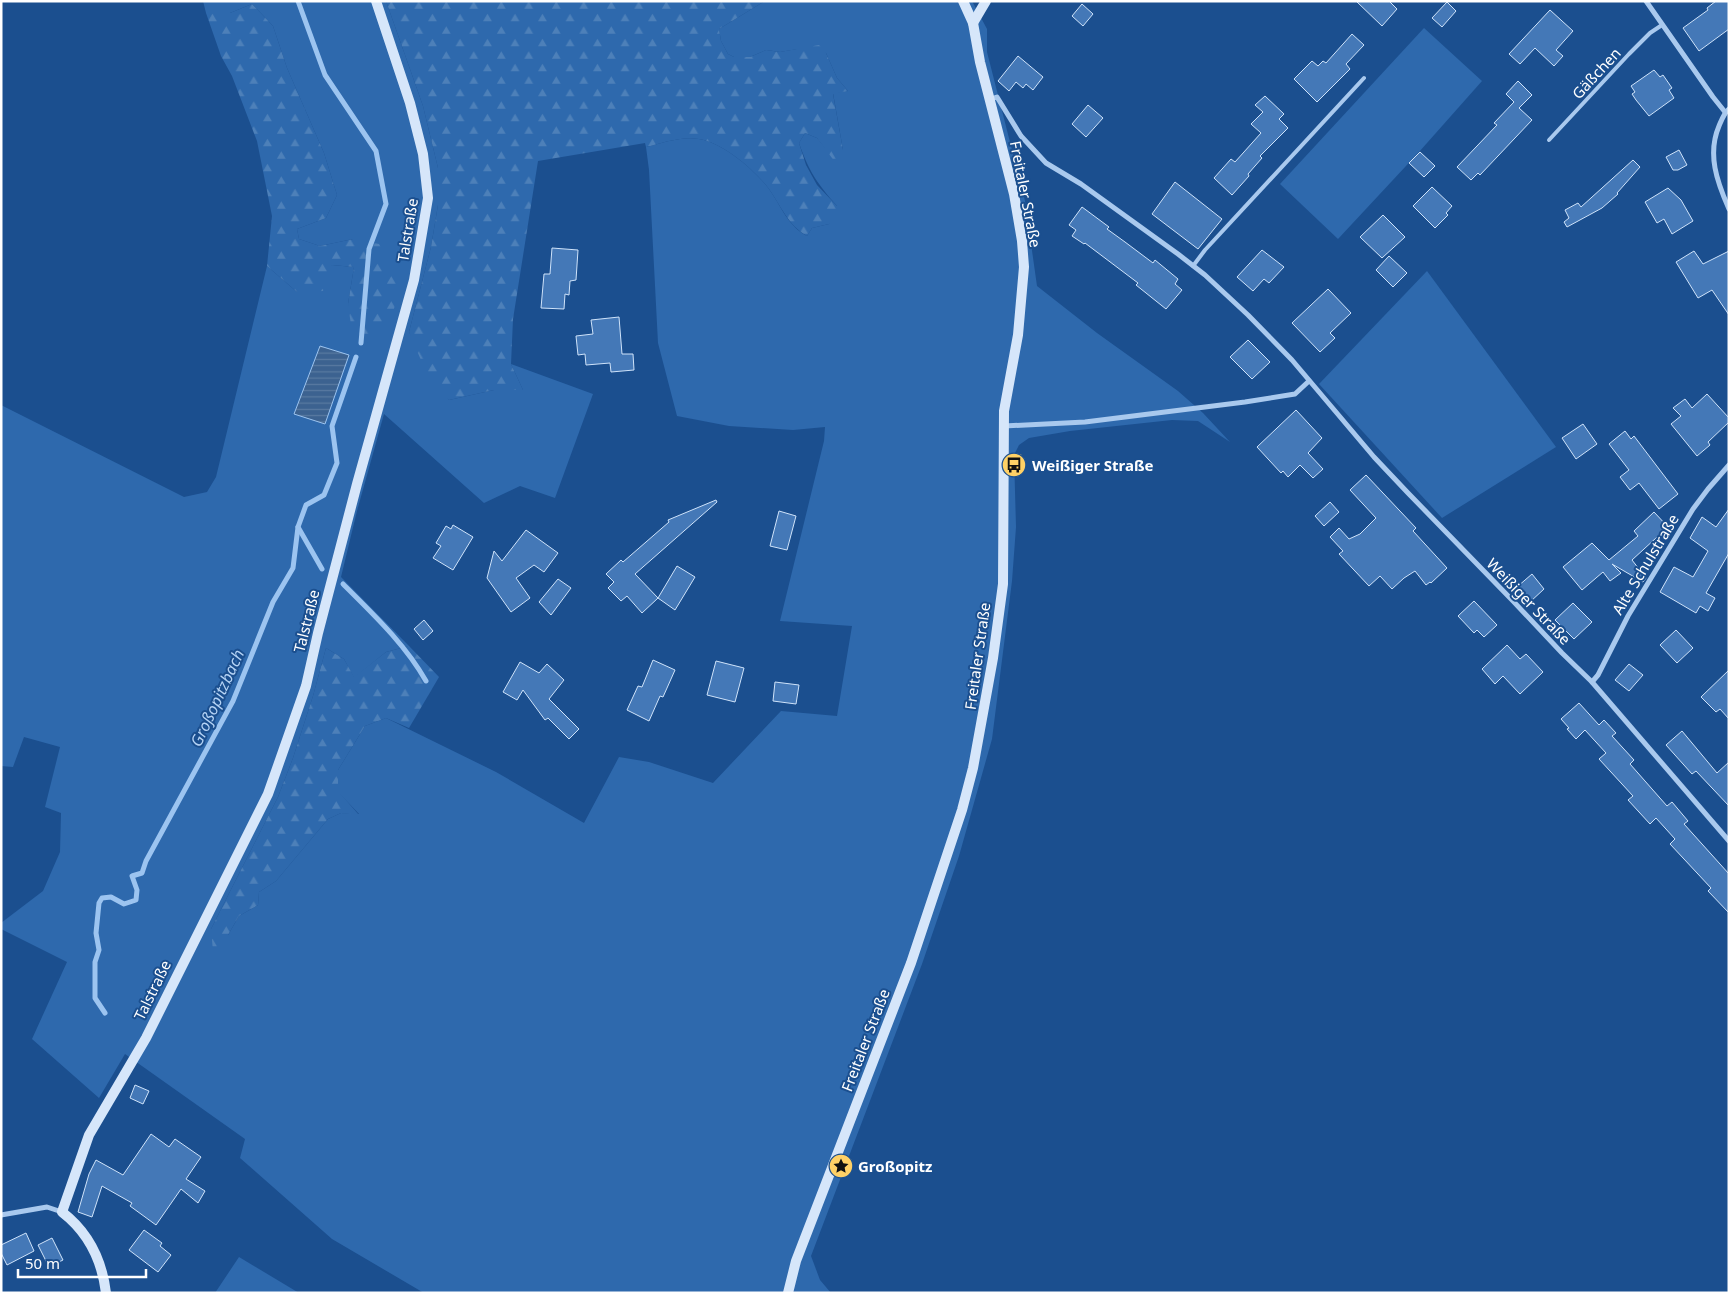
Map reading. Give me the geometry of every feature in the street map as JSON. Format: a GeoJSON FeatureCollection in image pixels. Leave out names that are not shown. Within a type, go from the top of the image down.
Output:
{"type":"FeatureCollection","features":[{"type":"Feature","properties":{"kind":"street","name":"Talstraße"},"geometry":{"type":"LineString","coordinates":[[62,1212],[89,1135],[146,1038],[268,794],[306,686],[357,484],[414,280],[428,198],[423,154],[410,103],[376,1]]}},
{"type":"Feature","properties":{"kind":"street","name":"Freitaler Straße"},"geometry":{"type":"LineString","coordinates":[[788,1293],[796,1261],[911,962],[962,810],[985,708],[1003,584],[1004,426],[1008,388],[1018,335],[1024,267],[1022,241],[1014,194],[980,62],[973,24],[963,1]]}},
{"type":"Feature","properties":{"kind":"street"},"geometry":{"type":"LineString","coordinates":[[973,24],[986,1]]}},
{"type":"Feature","properties":{"kind":"street"},"geometry":{"type":"LineString","coordinates":[[1646,1],[1713,97],[1727,110],[1717,130],[1714,146],[1714,163],[1716,175],[1729,208]]}},
{"type":"Feature","properties":{"kind":"street","name":"Weißiger Straße"},"geometry":{"type":"LineString","coordinates":[[990,99],[997,97],[1021,136],[1046,163],[1082,184],[1193,266],[1248,314],[1292,360],[1374,457],[1592,682],[1729,840]]}},
{"type":"Feature","properties":{"kind":"street"},"geometry":{"type":"LineString","coordinates":[[1004,426],[1085,422],[1245,402],[1296,394],[1309,381]]}},
{"type":"Feature","properties":{"kind":"street","name":"Alte Schulstraße"},"geometry":{"type":"LineString","coordinates":[[1592,682],[1598,675],[1632,609],[1693,509],[1708,488],[1729,465]]}},
{"type":"Feature","properties":{"kind":"street"},"geometry":{"type":"LineString","coordinates":[[1,1215],[47,1208],[62,1212],[75,1222],[92,1245],[104,1274],[106,1293]]}},
{"type":"Feature","properties":{"kind":"lane","name":"Gäßchen"},"geometry":{"type":"LineString","coordinates":[[1549,140],[1629,54],[1650,33],[1662,25]]}},
{"type":"Feature","properties":{"kind":"lane"},"geometry":{"type":"LineString","coordinates":[[1193,266],[1205,250],[1364,78]]}},
{"type":"Feature","properties":{"kind":"green space"},"geometry":{"type":"Polygon","coordinates":[[[203,1],[386,1],[423,106],[438,168],[438,205],[431,247],[409,332],[449,400],[494,390],[523,390],[511,364],[593,394],[555,498],[520,486],[484,503],[384,414],[341,577],[409,646],[386,652],[354,678],[344,659],[326,648],[313,696],[278,797],[211,929],[228,935],[239,916],[258,905],[259,892],[276,881],[328,819],[341,813],[359,814],[337,791],[338,770],[365,726],[386,718],[496,772],[584,823],[619,757],[649,762],[713,783],[781,711],[837,716],[852,626],[780,621],[824,441],[825,427],[793,430],[729,426],[677,416],[658,343],[649,170],[646,147],[686,138],[699,139],[718,145],[747,166],[763,182],[785,215],[800,232],[807,236],[812,228],[829,224],[837,206],[814,177],[799,143],[805,133],[817,138],[826,149],[843,150],[833,93],[848,91],[837,78],[826,53],[798,49],[780,52],[766,50],[750,57],[734,57],[728,54],[721,41],[719,29],[765,1],[972,1],[987,29],[987,52],[1025,201],[1037,286],[1097,333],[1178,391],[1203,413],[1230,442],[1198,421],[1172,420],[1070,431],[1029,438],[1019,445],[1014,455],[1016,527],[1012,581],[992,739],[959,856],[922,964],[811,1256],[820,1280],[831,1293],[424,1293],[332,1239],[240,1158],[245,1139],[125,1054],[99,1098],[32,1039],[67,962],[1,929],[1,923],[43,891],[60,852],[61,813],[45,807],[60,747],[24,737],[13,767],[1,766],[1,405],[184,497],[207,492],[216,477],[267,266],[297,292],[332,265],[354,267],[348,304],[368,343],[353,239],[320,246],[299,239],[297,229],[326,218],[337,195],[324,153],[287,68],[273,26],[252,4],[230,13],[206,13],[203,1]]]}},
{"type":"Feature","properties":{"kind":"green space"},"geometry":{"type":"Polygon","coordinates":[[[386,1],[765,1],[719,29],[721,41],[728,54],[734,57],[750,57],[766,50],[780,52],[819,45],[826,53],[837,78],[848,91],[833,94],[843,150],[841,161],[835,162],[817,138],[805,133],[799,143],[806,165],[817,185],[837,206],[838,219],[829,224],[812,228],[807,236],[800,232],[785,215],[769,189],[747,166],[718,145],[699,139],[679,139],[646,147],[645,143],[538,161],[513,319],[511,364],[523,390],[494,390],[449,400],[429,379],[409,332],[431,247],[438,205],[438,168],[423,106],[386,1]]]}},
{"type":"Feature","properties":{"kind":"green space"},"geometry":{"type":"Polygon","coordinates":[[[252,4],[273,26],[287,68],[324,153],[337,195],[326,218],[297,229],[299,239],[320,246],[353,239],[379,244],[401,287],[388,327],[368,343],[353,339],[348,304],[354,267],[332,265],[323,291],[297,292],[267,266],[272,216],[257,141],[232,76],[221,56],[206,13],[230,13],[252,4]]]}},
{"type":"Feature","properties":{"kind":"green space"},"geometry":{"type":"Polygon","coordinates":[[[1424,28],[1482,81],[1338,239],[1280,184],[1424,28]]]}},
{"type":"Feature","properties":{"kind":"green space"},"geometry":{"type":"Polygon","coordinates":[[[1427,271],[1556,447],[1442,518],[1319,384],[1427,271]]]}},
{"type":"Feature","properties":{"kind":"green space"},"geometry":{"type":"Polygon","coordinates":[[[409,646],[439,677],[409,728],[386,718],[365,726],[338,770],[338,791],[359,815],[341,813],[328,819],[276,881],[259,892],[258,905],[239,916],[228,935],[213,951],[211,929],[278,797],[313,696],[326,648],[344,659],[354,677],[386,652],[409,646]]]}},
{"type":"Feature","properties":{"kind":"green space"},"geometry":{"type":"Polygon","coordinates":[[[239,1257],[299,1293],[215,1293],[239,1257]]]}},
{"type":"Feature","properties":{"kind":"shaded area"},"geometry":{"type":"Polygon","coordinates":[[[320,346],[349,355],[325,424],[294,414],[320,346]]]}},
{"type":"Feature","properties":{"kind":"building"},"geometry":{"type":"Polygon","coordinates":[[[1356,1],[1389,1],[1397,9],[1382,26],[1356,1]]]}},
{"type":"Feature","properties":{"kind":"building"},"geometry":{"type":"Polygon","coordinates":[[[1716,1],[1729,1],[1729,29],[1699,51],[1683,28],[1708,10],[1707,8],[1716,1]]]}},
{"type":"Feature","properties":{"kind":"building"},"geometry":{"type":"Polygon","coordinates":[[[1447,2],[1456,11],[1442,27],[1432,18],[1447,2]]]}},
{"type":"Feature","properties":{"kind":"building"},"geometry":{"type":"Polygon","coordinates":[[[1082,4],[1093,14],[1083,26],[1072,16],[1082,4]]]}},
{"type":"Feature","properties":{"kind":"building"},"geometry":{"type":"Polygon","coordinates":[[[1550,10],[1573,31],[1556,50],[1563,56],[1554,66],[1535,48],[1520,64],[1509,54],[1550,10]]]}},
{"type":"Feature","properties":{"kind":"building"},"geometry":{"type":"Polygon","coordinates":[[[1352,34],[1364,45],[1346,64],[1350,69],[1317,102],[1294,79],[1312,61],[1318,66],[1323,61],[1326,63],[1352,34]]]}},
{"type":"Feature","properties":{"kind":"building"},"geometry":{"type":"Polygon","coordinates":[[[1018,56],[1043,77],[1033,90],[1026,84],[1023,88],[1016,82],[1009,91],[998,81],[1018,56]]]}},
{"type":"Feature","properties":{"kind":"building"},"geometry":{"type":"Polygon","coordinates":[[[1654,70],[1660,77],[1663,75],[1672,88],[1669,90],[1674,98],[1649,116],[1632,94],[1635,92],[1631,86],[1654,70]]]}},
{"type":"Feature","properties":{"kind":"building"},"geometry":{"type":"Polygon","coordinates":[[[1518,81],[1532,95],[1519,108],[1532,120],[1480,175],[1478,173],[1471,180],[1457,167],[1497,125],[1494,123],[1514,102],[1506,94],[1518,81]]]}},
{"type":"Feature","properties":{"kind":"building"},"geometry":{"type":"Polygon","coordinates":[[[1265,96],[1284,114],[1279,119],[1288,128],[1260,156],[1262,158],[1232,195],[1214,178],[1231,159],[1235,162],[1261,133],[1251,124],[1263,112],[1255,105],[1265,96]]]}},
{"type":"Feature","properties":{"kind":"building"},"geometry":{"type":"Polygon","coordinates":[[[1088,105],[1103,118],[1086,137],[1072,124],[1088,105]]]}},
{"type":"Feature","properties":{"kind":"building"},"geometry":{"type":"Polygon","coordinates":[[[1679,150],[1687,165],[1678,170],[1673,170],[1666,157],[1679,150]]]}},
{"type":"Feature","properties":{"kind":"building"},"geometry":{"type":"Polygon","coordinates":[[[1420,152],[1435,166],[1424,177],[1409,163],[1420,152]]]}},
{"type":"Feature","properties":{"kind":"building"},"geometry":{"type":"Polygon","coordinates":[[[1633,160],[1640,167],[1618,194],[1602,208],[1567,227],[1564,222],[1569,218],[1565,210],[1578,203],[1581,207],[1633,160]]]}},
{"type":"Feature","properties":{"kind":"building"},"geometry":{"type":"Polygon","coordinates":[[[1175,182],[1222,219],[1198,249],[1152,214],[1175,182]]]}},
{"type":"Feature","properties":{"kind":"building"},"geometry":{"type":"Polygon","coordinates":[[[1432,187],[1452,206],[1446,213],[1448,215],[1435,228],[1413,206],[1432,187]]]}},
{"type":"Feature","properties":{"kind":"building"},"geometry":{"type":"Polygon","coordinates":[[[1668,188],[1681,200],[1693,221],[1672,234],[1664,219],[1657,223],[1645,202],[1668,188]]]}},
{"type":"Feature","properties":{"kind":"building"},"geometry":{"type":"Polygon","coordinates":[[[1082,207],[1109,227],[1107,229],[1153,263],[1155,260],[1178,279],[1175,284],[1182,290],[1166,309],[1136,285],[1138,283],[1085,243],[1072,236],[1076,230],[1069,225],[1082,207]]]}},
{"type":"Feature","properties":{"kind":"building"},"geometry":{"type":"Polygon","coordinates":[[[1383,215],[1405,237],[1382,258],[1360,237],[1383,215]]]}},
{"type":"Feature","properties":{"kind":"building"},"geometry":{"type":"Polygon","coordinates":[[[552,248],[578,250],[576,280],[570,281],[569,295],[565,294],[564,309],[541,308],[544,274],[550,274],[552,248]]]}},
{"type":"Feature","properties":{"kind":"building"},"geometry":{"type":"Polygon","coordinates":[[[1262,250],[1284,267],[1269,283],[1264,279],[1253,291],[1237,277],[1262,250]]]}},
{"type":"Feature","properties":{"kind":"building"},"geometry":{"type":"Polygon","coordinates":[[[1694,251],[1703,264],[1729,251],[1729,315],[1712,290],[1698,298],[1676,262],[1694,251]]]}},
{"type":"Feature","properties":{"kind":"building"},"geometry":{"type":"Polygon","coordinates":[[[1389,256],[1407,273],[1393,287],[1376,270],[1389,256]]]}},
{"type":"Feature","properties":{"kind":"building"},"geometry":{"type":"Polygon","coordinates":[[[1328,289],[1351,313],[1330,333],[1335,338],[1320,352],[1292,323],[1328,289]]]}},
{"type":"Feature","properties":{"kind":"building"},"geometry":{"type":"Polygon","coordinates":[[[619,317],[622,354],[633,354],[634,370],[611,372],[610,363],[586,365],[585,354],[578,355],[576,336],[593,334],[591,320],[619,317]]]}},
{"type":"Feature","properties":{"kind":"building"},"geometry":{"type":"Polygon","coordinates":[[[1248,340],[1270,362],[1252,379],[1230,357],[1248,340]]]}},
{"type":"Feature","properties":{"kind":"building"},"geometry":{"type":"Polygon","coordinates":[[[1707,394],[1729,418],[1729,422],[1708,442],[1710,445],[1697,456],[1671,424],[1681,416],[1673,408],[1685,399],[1692,408],[1707,394]]]}},
{"type":"Feature","properties":{"kind":"building"},"geometry":{"type":"Polygon","coordinates":[[[1296,410],[1322,438],[1308,453],[1323,469],[1313,478],[1300,465],[1288,477],[1283,471],[1281,473],[1257,447],[1296,410]]]}},
{"type":"Feature","properties":{"kind":"building"},"geometry":{"type":"Polygon","coordinates":[[[1583,424],[1597,444],[1576,459],[1562,438],[1583,424]]]}},
{"type":"Feature","properties":{"kind":"building"},"geometry":{"type":"Polygon","coordinates":[[[1625,431],[1631,439],[1634,436],[1678,494],[1659,509],[1639,483],[1630,490],[1620,477],[1629,470],[1609,444],[1625,431]]]}},
{"type":"Feature","properties":{"kind":"building"},"geometry":{"type":"Polygon","coordinates":[[[1366,475],[1416,528],[1413,531],[1447,568],[1431,583],[1426,585],[1415,571],[1392,589],[1380,576],[1369,586],[1339,554],[1343,551],[1330,537],[1339,528],[1349,539],[1360,534],[1376,518],[1350,490],[1366,475]]]}},
{"type":"Feature","properties":{"kind":"building"},"geometry":{"type":"Polygon","coordinates":[[[716,500],[717,502],[635,574],[658,598],[642,613],[627,596],[621,601],[608,588],[614,582],[606,574],[621,560],[623,562],[669,522],[668,520],[716,500]]]}},
{"type":"Feature","properties":{"kind":"building"},"geometry":{"type":"Polygon","coordinates":[[[1330,502],[1339,512],[1324,526],[1315,516],[1330,502]]]}},
{"type":"Feature","properties":{"kind":"building"},"geometry":{"type":"Polygon","coordinates":[[[1729,509],[1729,553],[1706,593],[1715,598],[1708,611],[1700,606],[1696,613],[1660,592],[1674,567],[1693,577],[1708,551],[1690,538],[1702,517],[1716,527],[1729,509]]]}},
{"type":"Feature","properties":{"kind":"building"},"geometry":{"type":"Polygon","coordinates":[[[779,511],[796,516],[787,550],[770,546],[779,511]]]}},
{"type":"Feature","properties":{"kind":"building"},"geometry":{"type":"Polygon","coordinates":[[[1654,512],[1668,527],[1632,560],[1646,578],[1643,582],[1612,564],[1621,573],[1610,581],[1603,572],[1582,590],[1563,567],[1592,543],[1609,560],[1638,536],[1634,531],[1654,512]]]}},
{"type":"Feature","properties":{"kind":"building"},"geometry":{"type":"Polygon","coordinates":[[[453,525],[473,537],[453,570],[433,558],[441,546],[436,543],[446,526],[451,529],[453,525]]]}},
{"type":"Feature","properties":{"kind":"building"},"geometry":{"type":"Polygon","coordinates":[[[526,530],[558,553],[544,572],[534,565],[516,578],[530,598],[511,612],[487,578],[494,551],[502,561],[526,530]]]}},
{"type":"Feature","properties":{"kind":"building"},"geometry":{"type":"Polygon","coordinates":[[[677,566],[695,577],[675,610],[658,598],[677,566]]]}},
{"type":"Feature","properties":{"kind":"building"},"geometry":{"type":"Polygon","coordinates":[[[1532,574],[1544,589],[1530,602],[1517,587],[1532,574]]]}},
{"type":"Feature","properties":{"kind":"building"},"geometry":{"type":"Polygon","coordinates":[[[558,579],[571,588],[551,615],[539,602],[558,579]]]}},
{"type":"Feature","properties":{"kind":"building"},"geometry":{"type":"Polygon","coordinates":[[[1474,601],[1497,625],[1484,637],[1477,630],[1474,633],[1458,616],[1474,601]]]}},
{"type":"Feature","properties":{"kind":"building"},"geometry":{"type":"Polygon","coordinates":[[[1573,603],[1592,622],[1574,639],[1555,620],[1573,603]]]}},
{"type":"Feature","properties":{"kind":"building"},"geometry":{"type":"Polygon","coordinates":[[[424,620],[433,631],[423,640],[414,629],[424,620]]]}},
{"type":"Feature","properties":{"kind":"building"},"geometry":{"type":"Polygon","coordinates":[[[1676,630],[1693,648],[1677,663],[1660,645],[1676,630]]]}},
{"type":"Feature","properties":{"kind":"building"},"geometry":{"type":"Polygon","coordinates":[[[1507,645],[1520,659],[1526,654],[1543,672],[1520,694],[1503,676],[1495,684],[1482,669],[1507,645]]]}},
{"type":"Feature","properties":{"kind":"building"},"geometry":{"type":"Polygon","coordinates":[[[653,660],[675,670],[663,697],[660,696],[649,721],[627,710],[638,686],[642,687],[653,660]]]}},
{"type":"Feature","properties":{"kind":"building"},"geometry":{"type":"Polygon","coordinates":[[[716,661],[744,668],[735,702],[707,695],[716,661]]]}},
{"type":"Feature","properties":{"kind":"building"},"geometry":{"type":"Polygon","coordinates":[[[520,662],[539,673],[547,664],[564,680],[549,699],[579,729],[569,739],[548,718],[545,720],[523,690],[517,700],[503,692],[520,662]]]}},
{"type":"Feature","properties":{"kind":"building"},"geometry":{"type":"Polygon","coordinates":[[[1629,664],[1643,675],[1629,691],[1615,680],[1629,664]]]}},
{"type":"Feature","properties":{"kind":"building"},"geometry":{"type":"Polygon","coordinates":[[[1729,670],[1729,719],[1720,709],[1716,712],[1701,697],[1729,670]]]}},
{"type":"Feature","properties":{"kind":"building"},"geometry":{"type":"Polygon","coordinates":[[[775,682],[799,685],[796,704],[773,701],[775,682]]]}},
{"type":"Feature","properties":{"kind":"building"},"geometry":{"type":"Polygon","coordinates":[[[1579,703],[1599,725],[1604,720],[1616,733],[1612,736],[1634,760],[1630,764],[1667,806],[1672,802],[1688,821],[1684,824],[1729,874],[1729,913],[1708,891],[1711,888],[1670,844],[1675,839],[1656,818],[1650,824],[1628,800],[1633,796],[1599,759],[1606,753],[1585,730],[1576,739],[1567,729],[1569,728],[1561,719],[1579,703]]]}},
{"type":"Feature","properties":{"kind":"building"},"geometry":{"type":"Polygon","coordinates":[[[1682,731],[1717,773],[1729,762],[1729,806],[1696,771],[1692,774],[1666,745],[1682,731]]]}},
{"type":"Feature","properties":{"kind":"building"},"geometry":{"type":"Polygon","coordinates":[[[135,1085],[149,1091],[143,1104],[130,1098],[135,1085]]]}},
{"type":"Feature","properties":{"kind":"building"},"geometry":{"type":"Polygon","coordinates":[[[151,1134],[169,1147],[175,1139],[201,1157],[186,1179],[205,1191],[198,1203],[181,1189],[156,1225],[130,1206],[132,1203],[102,1186],[92,1217],[78,1212],[89,1174],[96,1160],[123,1175],[151,1134]]]}},
{"type":"Feature","properties":{"kind":"building"},"geometry":{"type":"Polygon","coordinates":[[[144,1230],[162,1243],[160,1246],[171,1255],[158,1272],[129,1250],[144,1230]]]}},
{"type":"Feature","properties":{"kind":"building"},"geometry":{"type":"Polygon","coordinates":[[[26,1233],[34,1251],[7,1265],[1,1253],[1,1245],[26,1233]]]}},
{"type":"Feature","properties":{"kind":"building"},"geometry":{"type":"Polygon","coordinates":[[[52,1238],[63,1260],[49,1267],[38,1245],[52,1238]]]}},
{"type":"Feature","properties":{"kind":"waterway","name":"Großopitzbach"},"geometry":{"type":"LineString","coordinates":[[298,1],[325,75],[376,151],[386,204],[369,249],[361,343]]}},
{"type":"Feature","properties":{"kind":"waterway","name":"Großopitzbach"},"geometry":{"type":"LineString","coordinates":[[105,1013],[95,998],[95,962],[99,950],[96,933],[99,903],[102,898],[111,897],[124,904],[136,900],[137,890],[132,876],[142,873],[146,861],[233,701],[273,602],[293,568],[298,527],[306,505],[324,495],[337,463],[332,426],[356,357]]}},
{"type":"Feature","properties":{"kind":"waterway"},"geometry":{"type":"LineString","coordinates":[[298,527],[322,569]]}},
{"type":"Feature","properties":{"kind":"waterway"},"geometry":{"type":"LineString","coordinates":[[343,584],[398,642],[418,667],[426,681]]}},
{"type":"Feature","properties":{"kind":"place","name":"Weißiger Straße"},"geometry":{"type":"Point","coordinates":[1014,465]}},
{"type":"Feature","properties":{"kind":"place","name":"Großopitz"},"geometry":{"type":"Point","coordinates":[841,1166]}}]}
